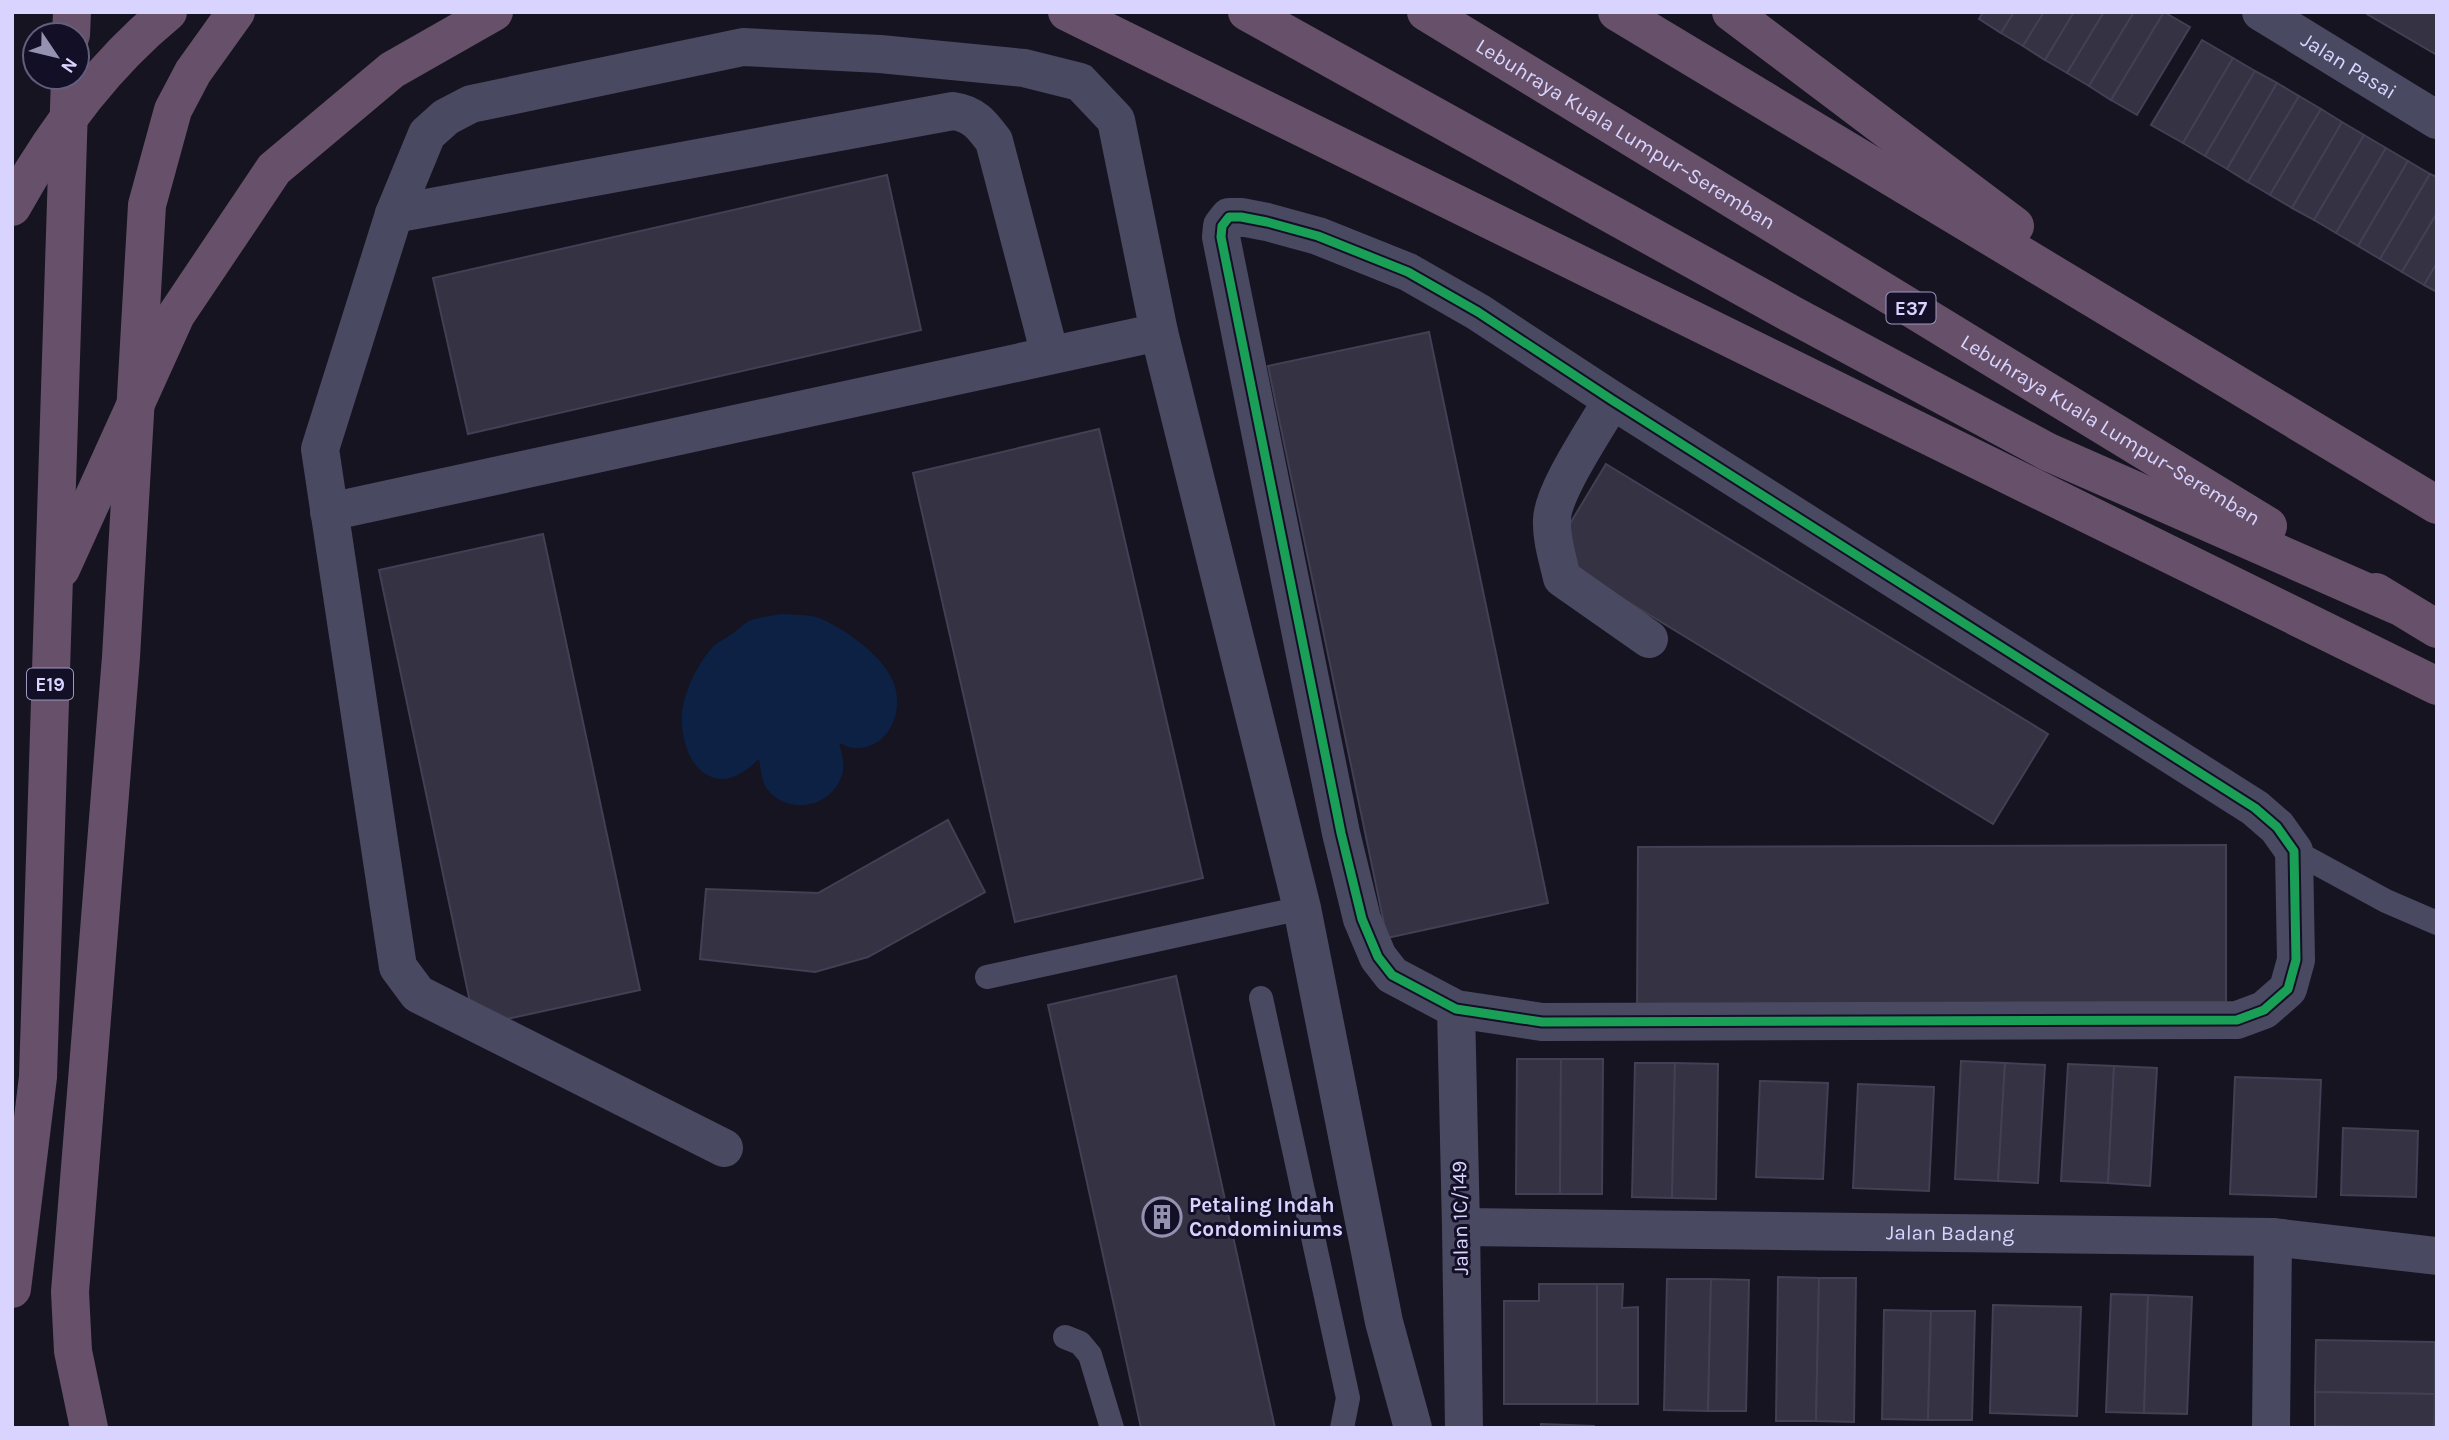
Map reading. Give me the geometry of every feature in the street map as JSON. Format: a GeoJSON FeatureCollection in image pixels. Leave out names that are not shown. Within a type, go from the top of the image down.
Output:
{"type":"FeatureCollection","features":[{"type":"Feature","properties":{"kind":"highway"},"geometry":{"type":"LineString","coordinates":[[12,207],[31,173],[109,66],[168,12]]}},
{"type":"Feature","properties":{"kind":"highway"},"geometry":{"type":"LineString","coordinates":[[89,1428],[73,1351],[70,1292],[121,657],[147,205],[173,110],[193,72],[236,12]]}},
{"type":"Feature","properties":{"kind":"highway"},"geometry":{"type":"LineString","coordinates":[[53,586],[176,315],[274,169],[391,70],[494,12]]}},
{"type":"Feature","properties":{"kind":"highway"},"geometry":{"type":"LineString","coordinates":[[1068,12],[2437,686]]}},
{"type":"Feature","properties":{"kind":"highway"},"geometry":{"type":"LineString","coordinates":[[1247,12],[1805,322],[2048,452],[2396,604]]}},
{"type":"Feature","properties":{"kind":"highway","name":"Lebuhraya Kuala Lumpur–Seremban"},"geometry":{"type":"LineString","coordinates":[[1426,12],[2437,629]]}},
{"type":"Feature","properties":{"kind":"highway"},"geometry":{"type":"LineString","coordinates":[[1617,12],[2437,505]]}},
{"type":"Feature","properties":{"kind":"highway"},"geometry":{"type":"LineString","coordinates":[[1731,12],[2186,354]]}},
{"type":"Feature","properties":{"kind":"highway","name":"E19"},"geometry":{"type":"LineString","coordinates":[[12,1289],[38,1077],[70,91]]}},
{"type":"Feature","properties":{"kind":"street","name":"Jalan Pasai"},"geometry":{"type":"LineString","coordinates":[[2261,12],[2309,25],[2437,120]]}},
{"type":"Feature","properties":{"kind":"street"},"geometry":{"type":"LineString","coordinates":[[724,1148],[418,994],[398,967],[320,449],[394,214],[427,134],[446,117],[471,104],[743,47],[880,54],[1024,68],[1080,82],[1116,120],[1159,332],[1302,908],[1384,1322],[1413,1428]]}},
{"type":"Feature","properties":{"kind":"street"},"geometry":{"type":"LineString","coordinates":[[394,214],[953,111],[968,113],[994,141],[1050,355]]}},
{"type":"Feature","properties":{"kind":"street"},"geometry":{"type":"LineString","coordinates":[[1229,217],[1267,222],[1318,236],[1408,272],[1478,312],[1612,400],[2255,808],[2277,827],[2294,851],[2297,960],[2288,989],[2264,1010],[2237,1020],[1542,1022],[1456,1009],[1392,975],[1378,957],[1362,919],[1341,833],[1260,439],[1221,237],[1222,226],[1229,217]]}},
{"type":"Feature","properties":{"kind":"street"},"geometry":{"type":"LineString","coordinates":[[329,512],[1159,332]]}},
{"type":"Feature","properties":{"kind":"street"},"geometry":{"type":"LineString","coordinates":[[1612,400],[1558,497],[1551,521],[1554,542],[1562,578],[1649,639]]}},
{"type":"Feature","properties":{"kind":"street","name":"Jalan 1C/149"},"geometry":{"type":"LineString","coordinates":[[1456,1009],[1464,1428]]}},
{"type":"Feature","properties":{"kind":"street","name":"Jalan Badang"},"geometry":{"type":"LineString","coordinates":[[1461,1227],[2273,1237],[2437,1256]]}},
{"type":"Feature","properties":{"kind":"street"},"geometry":{"type":"LineString","coordinates":[[2271,1428],[2273,1237]]}},
{"type":"Feature","properties":{"kind":"lane"},"geometry":{"type":"LineString","coordinates":[[2294,851],[2386,901],[2437,923]]}},
{"type":"Feature","properties":{"kind":"lane"},"geometry":{"type":"LineString","coordinates":[[987,976],[1302,908]]}},
{"type":"Feature","properties":{"kind":"lane"},"geometry":{"type":"LineString","coordinates":[[1261,998],[1348,1398],[1342,1428]]}},
{"type":"Feature","properties":{"kind":"lane"},"geometry":{"type":"LineString","coordinates":[[1065,1337],[1080,1343],[1090,1356],[1112,1428]]}},
{"type":"Feature","properties":{"kind":"water"},"geometry":{"type":"Polygon","coordinates":[[[781,614],[819,618],[840,628],[871,652],[888,671],[896,692],[897,704],[892,726],[877,742],[867,747],[852,748],[839,743],[843,767],[837,786],[820,801],[809,804],[787,803],[768,790],[759,759],[733,777],[722,779],[702,772],[690,755],[683,734],[682,713],[686,695],[708,652],[749,621],[781,614]]]}},
{"type":"Feature","properties":{"kind":"building"},"geometry":{"type":"Polygon","coordinates":[[[1983,12],[2014,12],[2001,33],[1979,19],[1983,12]]]}},
{"type":"Feature","properties":{"kind":"building"},"geometry":{"type":"Polygon","coordinates":[[[2014,12],[2044,12],[2023,46],[2001,33],[2014,12]]]}},
{"type":"Feature","properties":{"kind":"building"},"geometry":{"type":"Polygon","coordinates":[[[2044,12],[2074,12],[2045,60],[2023,46],[2044,12]]]}},
{"type":"Feature","properties":{"kind":"building"},"geometry":{"type":"Polygon","coordinates":[[[2074,12],[2104,12],[2067,73],[2045,60],[2074,12]]]}},
{"type":"Feature","properties":{"kind":"building"},"geometry":{"type":"Polygon","coordinates":[[[2104,12],[2134,12],[2089,86],[2067,73],[2104,12]]]}},
{"type":"Feature","properties":{"kind":"building"},"geometry":{"type":"Polygon","coordinates":[[[2134,12],[2164,12],[2111,100],[2089,86],[2134,12]]]}},
{"type":"Feature","properties":{"kind":"building"},"geometry":{"type":"Polygon","coordinates":[[[2164,12],[2190,27],[2137,115],[2111,100],[2164,12]]]}},
{"type":"Feature","properties":{"kind":"building"},"geometry":{"type":"Polygon","coordinates":[[[2437,12],[2437,55],[2367,14],[2437,12]]]}},
{"type":"Feature","properties":{"kind":"building"},"geometry":{"type":"Polygon","coordinates":[[[2202,40],[2233,58],[2183,143],[2151,125],[2202,40]]]}},
{"type":"Feature","properties":{"kind":"building"},"geometry":{"type":"Polygon","coordinates":[[[2233,58],[2255,71],[2205,156],[2183,143],[2233,58]]]}},
{"type":"Feature","properties":{"kind":"building"},"geometry":{"type":"Polygon","coordinates":[[[2255,71],[2277,83],[2227,169],[2205,156],[2255,71]]]}},
{"type":"Feature","properties":{"kind":"building"},"geometry":{"type":"Polygon","coordinates":[[[2277,83],[2299,96],[2248,182],[2227,169],[2277,83]]]}},
{"type":"Feature","properties":{"kind":"building"},"geometry":{"type":"Polygon","coordinates":[[[2299,96],[2321,109],[2270,195],[2248,182],[2299,96]]]}},
{"type":"Feature","properties":{"kind":"building"},"geometry":{"type":"Polygon","coordinates":[[[2321,109],[2342,122],[2292,208],[2270,195],[2321,109]]]}},
{"type":"Feature","properties":{"kind":"building"},"geometry":{"type":"Polygon","coordinates":[[[2342,122],[2364,135],[2314,220],[2292,208],[2342,122]]]}},
{"type":"Feature","properties":{"kind":"building"},"geometry":{"type":"Polygon","coordinates":[[[2364,135],[2386,148],[2336,233],[2314,220],[2364,135]]]}},
{"type":"Feature","properties":{"kind":"building"},"geometry":{"type":"Polygon","coordinates":[[[2386,148],[2408,161],[2358,246],[2336,233],[2386,148]]]}},
{"type":"Feature","properties":{"kind":"building"},"geometry":{"type":"Polygon","coordinates":[[[2408,161],[2430,174],[2380,259],[2358,246],[2408,161]]]}},
{"type":"Feature","properties":{"kind":"building"},"geometry":{"type":"Polygon","coordinates":[[[2430,174],[2437,177],[2437,213],[2402,272],[2380,259],[2430,174]]]}},
{"type":"Feature","properties":{"kind":"building"},"geometry":{"type":"Polygon","coordinates":[[[887,175],[921,330],[468,434],[433,278],[887,175]]]}},
{"type":"Feature","properties":{"kind":"building"},"geometry":{"type":"Polygon","coordinates":[[[2437,213],[2437,263],[2424,285],[2402,272],[2437,213]]]}},
{"type":"Feature","properties":{"kind":"building"},"geometry":{"type":"Polygon","coordinates":[[[2437,263],[2437,292],[2424,285],[2437,263]]]}},
{"type":"Feature","properties":{"kind":"building"},"geometry":{"type":"Polygon","coordinates":[[[1429,332],[1548,903],[1387,938],[1268,366],[1429,332]]]}},
{"type":"Feature","properties":{"kind":"building"},"geometry":{"type":"Polygon","coordinates":[[[1099,429],[1203,878],[1015,922],[913,473],[1099,429]]]}},
{"type":"Feature","properties":{"kind":"building"},"geometry":{"type":"Polygon","coordinates":[[[1606,464],[2048,734],[1993,824],[1551,555],[1606,464]]]}},
{"type":"Feature","properties":{"kind":"building"},"geometry":{"type":"Polygon","coordinates":[[[543,534],[640,990],[475,1026],[379,570],[543,534]]]}},
{"type":"Feature","properties":{"kind":"building"},"geometry":{"type":"Polygon","coordinates":[[[948,820],[985,892],[868,957],[815,972],[700,959],[706,889],[818,893],[948,820]]]}},
{"type":"Feature","properties":{"kind":"building"},"geometry":{"type":"Polygon","coordinates":[[[2226,845],[2226,1013],[1637,1015],[1638,847],[2226,845]]]}},
{"type":"Feature","properties":{"kind":"building","name":"Petaling Indah Condominiums"},"geometry":{"type":"Polygon","coordinates":[[[1176,976],[1275,1428],[1141,1428],[1048,1005],[1176,976]]]}},
{"type":"Feature","properties":{"kind":"building"},"geometry":{"type":"Polygon","coordinates":[[[1517,1059],[1561,1059],[1560,1194],[1516,1194],[1517,1059]]]}},
{"type":"Feature","properties":{"kind":"building"},"geometry":{"type":"Polygon","coordinates":[[[1561,1059],[1603,1059],[1602,1194],[1560,1194],[1561,1059]]]}},
{"type":"Feature","properties":{"kind":"building"},"geometry":{"type":"Polygon","coordinates":[[[1961,1061],[2005,1063],[1998,1181],[1955,1179],[1961,1061]]]}},
{"type":"Feature","properties":{"kind":"building"},"geometry":{"type":"Polygon","coordinates":[[[1635,1063],[1675,1063],[1672,1198],[1632,1197],[1635,1063]]]}},
{"type":"Feature","properties":{"kind":"building"},"geometry":{"type":"Polygon","coordinates":[[[1675,1063],[1718,1064],[1716,1199],[1672,1198],[1675,1063]]]}},
{"type":"Feature","properties":{"kind":"building"},"geometry":{"type":"Polygon","coordinates":[[[2005,1063],[2045,1065],[2038,1183],[1998,1181],[2005,1063]]]}},
{"type":"Feature","properties":{"kind":"building"},"geometry":{"type":"Polygon","coordinates":[[[2068,1064],[2114,1066],[2108,1183],[2061,1181],[2068,1064]]]}},
{"type":"Feature","properties":{"kind":"building"},"geometry":{"type":"Polygon","coordinates":[[[2114,1066],[2157,1068],[2150,1186],[2108,1183],[2114,1066]]]}},
{"type":"Feature","properties":{"kind":"building"},"geometry":{"type":"Polygon","coordinates":[[[2235,1077],[2321,1080],[2316,1197],[2230,1194],[2235,1077]]]}},
{"type":"Feature","properties":{"kind":"building"},"geometry":{"type":"Polygon","coordinates":[[[1760,1081],[1828,1083],[1823,1179],[1756,1177],[1760,1081]]]}},
{"type":"Feature","properties":{"kind":"building"},"geometry":{"type":"Polygon","coordinates":[[[1858,1084],[1934,1087],[1929,1191],[1853,1188],[1858,1084]]]}},
{"type":"Feature","properties":{"kind":"building"},"geometry":{"type":"Polygon","coordinates":[[[2343,1128],[2418,1131],[2416,1197],[2341,1195],[2343,1128]]]}},
{"type":"Feature","properties":{"kind":"building"},"geometry":{"type":"Polygon","coordinates":[[[1778,1277],[1819,1278],[1816,1421],[1776,1421],[1778,1277]]]}},
{"type":"Feature","properties":{"kind":"building"},"geometry":{"type":"Polygon","coordinates":[[[1819,1278],[1856,1278],[1854,1422],[1816,1421],[1819,1278]]]}},
{"type":"Feature","properties":{"kind":"building"},"geometry":{"type":"Polygon","coordinates":[[[1667,1279],[1711,1279],[1708,1411],[1664,1410],[1667,1279]]]}},
{"type":"Feature","properties":{"kind":"building"},"geometry":{"type":"Polygon","coordinates":[[[1711,1279],[1749,1280],[1746,1411],[1708,1411],[1711,1279]]]}},
{"type":"Feature","properties":{"kind":"building"},"geometry":{"type":"Polygon","coordinates":[[[1539,1284],[1597,1284],[1597,1404],[1504,1404],[1504,1301],[1539,1301],[1539,1284]]]}},
{"type":"Feature","properties":{"kind":"building"},"geometry":{"type":"Polygon","coordinates":[[[1597,1284],[1623,1284],[1622,1308],[1638,1307],[1638,1404],[1597,1404],[1597,1284]]]}},
{"type":"Feature","properties":{"kind":"building"},"geometry":{"type":"Polygon","coordinates":[[[2111,1294],[2148,1295],[2144,1413],[2106,1412],[2111,1294]]]}},
{"type":"Feature","properties":{"kind":"building"},"geometry":{"type":"Polygon","coordinates":[[[2148,1295],[2192,1297],[2187,1414],[2144,1413],[2148,1295]]]}},
{"type":"Feature","properties":{"kind":"building"},"geometry":{"type":"Polygon","coordinates":[[[1993,1305],[2081,1307],[2077,1416],[1990,1413],[1993,1305]]]}},
{"type":"Feature","properties":{"kind":"building"},"geometry":{"type":"Polygon","coordinates":[[[1884,1310],[1931,1311],[1928,1420],[1882,1419],[1884,1310]]]}},
{"type":"Feature","properties":{"kind":"building"},"geometry":{"type":"Polygon","coordinates":[[[1931,1311],[1975,1311],[1972,1420],[1928,1420],[1931,1311]]]}},
{"type":"Feature","properties":{"kind":"building"},"geometry":{"type":"Polygon","coordinates":[[[2316,1340],[2435,1342],[2435,1394],[2315,1392],[2316,1340]]]}},
{"type":"Feature","properties":{"kind":"building"},"geometry":{"type":"Polygon","coordinates":[[[2315,1392],[2435,1394],[2434,1428],[2315,1426],[2315,1392]]]}},
{"type":"Feature","properties":{"kind":"building"},"geometry":{"type":"Polygon","coordinates":[[[1541,1424],[1594,1426],[1594,1428],[1541,1428],[1541,1424]]]}},
{"type":"Feature","properties":{"kind":"cycle path"},"geometry":{"type":"LineString","coordinates":[[1229,217],[1267,222],[1318,236],[1408,272],[1478,312],[2255,808],[2277,827],[2294,851],[2296,960],[2288,989],[2264,1010],[2237,1020],[1542,1022],[1456,1009],[1392,975],[1378,957],[1362,919],[1341,833],[1221,237],[1222,226],[1229,217]]}},
{"type":"Feature","properties":{"kind":"place","name":"Petaling Indah Condominiums"},"geometry":{"type":"Point","coordinates":[1162,1217]}}]}
